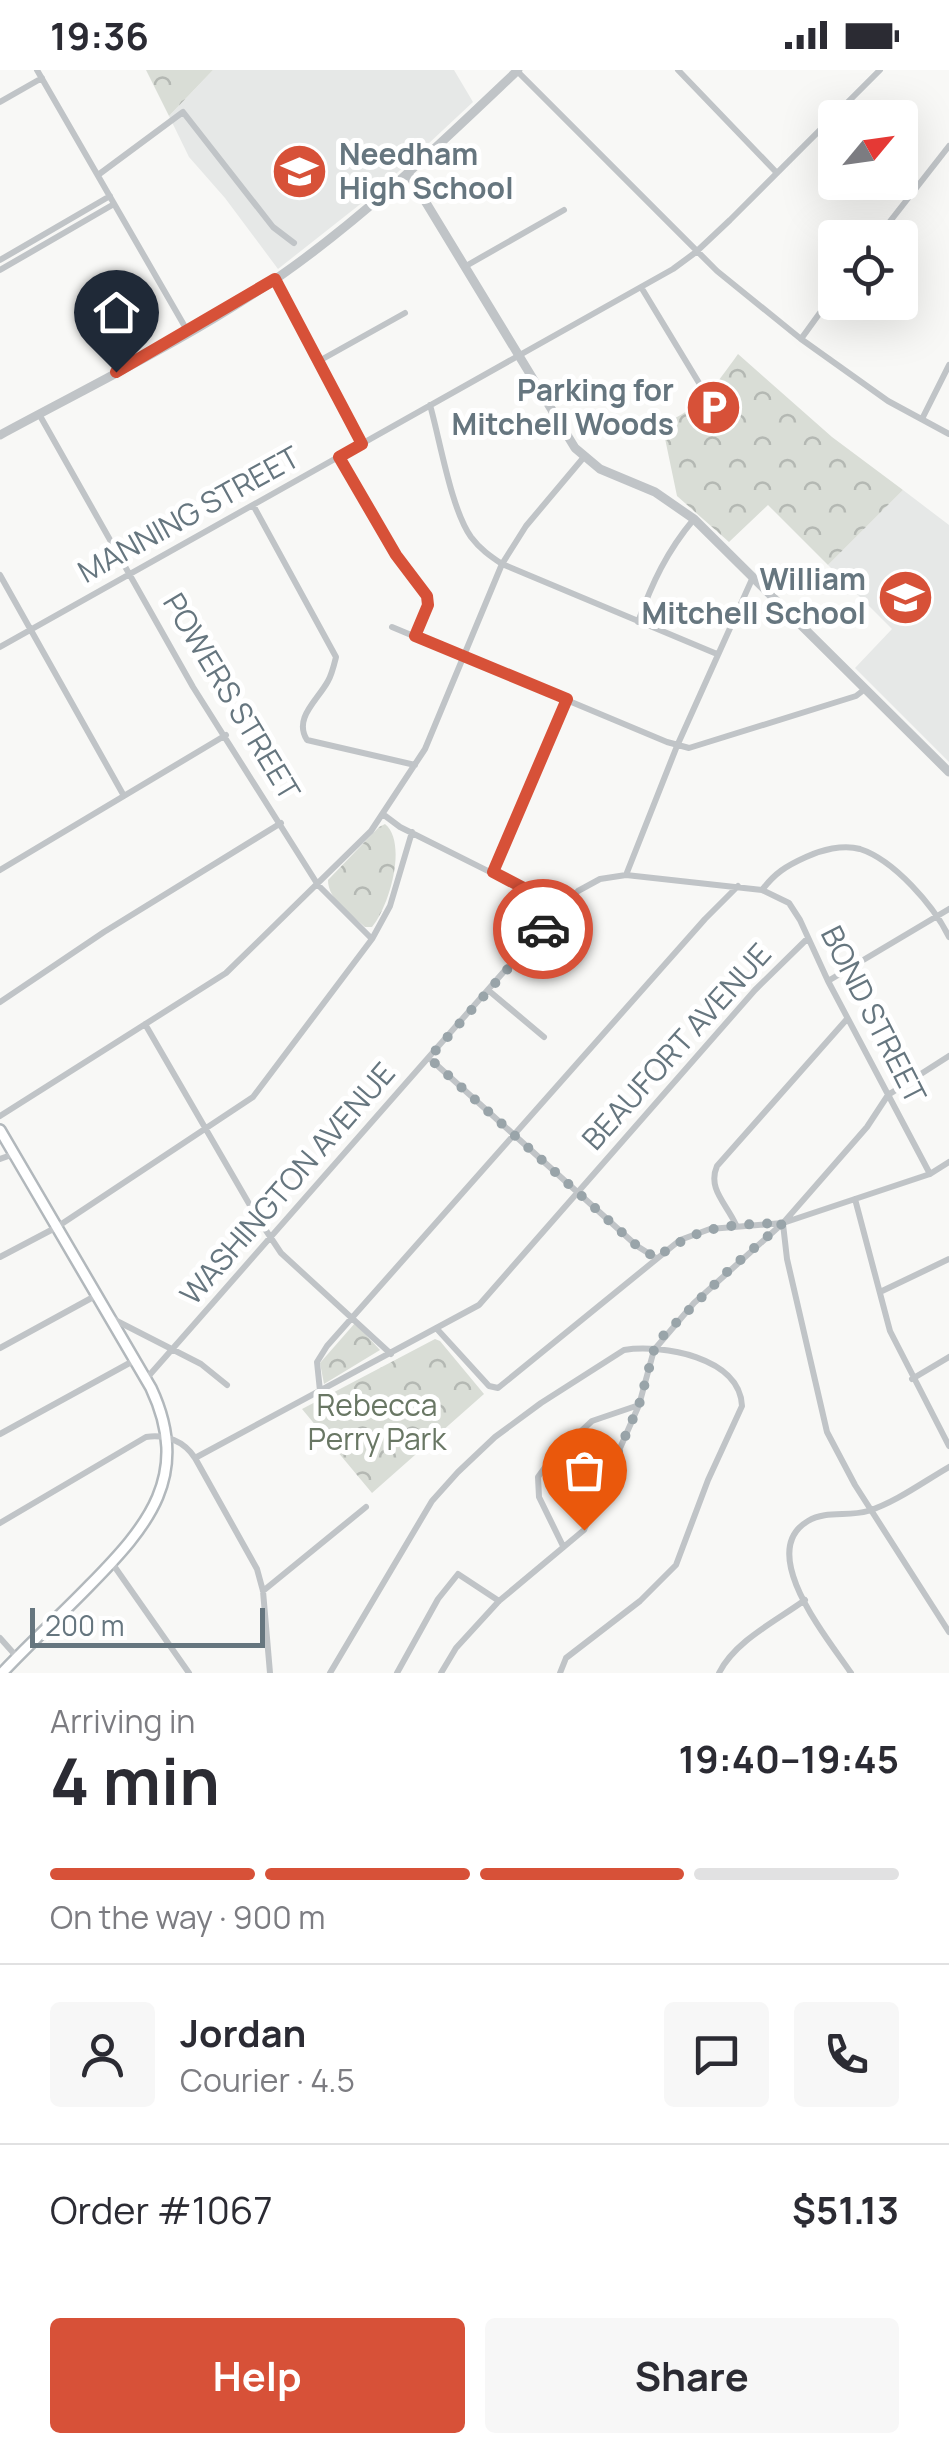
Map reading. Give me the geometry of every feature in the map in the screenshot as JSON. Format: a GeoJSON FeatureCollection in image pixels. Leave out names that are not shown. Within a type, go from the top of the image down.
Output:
{"type":"FeatureCollection","features":[{"type":"Feature","properties":{"kind":"main road"},"geometry":{"type":"LineString","coordinates":[[0,1130],[146,1379],[158,1405],[166,1438],[166,1465],[157,1501],[144,1527],[2,1673]]}},
{"type":"Feature","properties":{"kind":"street"},"geometry":{"type":"LineString","coordinates":[[0,435],[188,332],[275,279],[408,173],[517,70],[696,252],[801,338],[888,400],[949,434]]}},
{"type":"Feature","properties":{"kind":"street"},"geometry":{"type":"LineString","coordinates":[[678,70],[777,173]]}},
{"type":"Feature","properties":{"kind":"street","name":"MANNING STREET"},"geometry":{"type":"LineString","coordinates":[[0,648],[641,287],[696,252],[880,70]]}},
{"type":"Feature","properties":{"kind":"street"},"geometry":{"type":"LineString","coordinates":[[0,102],[40,74],[188,332]]}},
{"type":"Feature","properties":{"kind":"street"},"geometry":{"type":"LineString","coordinates":[[98,175],[183,112],[272,227],[294,243]]}},
{"type":"Feature","properties":{"kind":"street"},"geometry":{"type":"LineString","coordinates":[[891,220],[949,146]]}},
{"type":"Feature","properties":{"kind":"street"},"geometry":{"type":"LineString","coordinates":[[408,173],[562,429],[584,457],[608,473],[655,492],[694,518],[949,772]]}},
{"type":"Feature","properties":{"kind":"street"},"geometry":{"type":"LineString","coordinates":[[0,260],[112,200]]}},
{"type":"Feature","properties":{"kind":"street"},"geometry":{"type":"LineString","coordinates":[[466,266],[564,210]]}},
{"type":"Feature","properties":{"kind":"street"},"geometry":{"type":"LineString","coordinates":[[0,270],[26,249]]}},
{"type":"Feature","properties":{"kind":"street"},"geometry":{"type":"LineString","coordinates":[[275,279],[362,444]]}},
{"type":"Feature","properties":{"kind":"street"},"geometry":{"type":"LineString","coordinates":[[641,287],[716,411]]}},
{"type":"Feature","properties":{"kind":"street"},"geometry":{"type":"LineString","coordinates":[[319,361],[405,313]]}},
{"type":"Feature","properties":{"kind":"street"},"geometry":{"type":"LineString","coordinates":[[801,338],[818,315]]}},
{"type":"Feature","properties":{"kind":"street"},"geometry":{"type":"LineString","coordinates":[[922,418],[949,364]]}},
{"type":"Feature","properties":{"kind":"street"},"geometry":{"type":"LineString","coordinates":[[430,405],[460,516],[482,550],[502,564],[717,654]]}},
{"type":"Feature","properties":{"kind":"street","name":"POWERS STREET"},"geometry":{"type":"LineString","coordinates":[[39,414],[194,687],[318,885],[372,939]]}},
{"type":"Feature","properties":{"kind":"street"},"geometry":{"type":"LineString","coordinates":[[339,457],[396,555],[427,596],[428,605],[415,636]]}},
{"type":"Feature","properties":{"kind":"street"},"geometry":{"type":"LineString","coordinates":[[0,1116],[240,962],[384,815],[416,765],[502,564],[526,526],[584,457]]}},
{"type":"Feature","properties":{"kind":"street"},"geometry":{"type":"LineString","coordinates":[[253,505],[336,657],[328,681],[310,704],[303,735],[307,740],[416,765]]}},
{"type":"Feature","properties":{"kind":"street"},"geometry":{"type":"LineString","coordinates":[[638,622],[655,575],[694,518]]}},
{"type":"Feature","properties":{"kind":"street"},"geometry":{"type":"LineString","coordinates":[[0,575],[124,796]]}},
{"type":"Feature","properties":{"kind":"street"},"geometry":{"type":"LineString","coordinates":[[626,875],[677,746],[752,576]]}},
{"type":"Feature","properties":{"kind":"street"},"geometry":{"type":"LineString","coordinates":[[392,626],[677,746],[690,748],[856,696],[865,689]]}},
{"type":"Feature","properties":{"kind":"street"},"geometry":{"type":"LineString","coordinates":[[493,872],[567,699]]}},
{"type":"Feature","properties":{"kind":"street"},"geometry":{"type":"LineString","coordinates":[[1,867],[226,736]]}},
{"type":"Feature","properties":{"kind":"street"},"geometry":{"type":"LineString","coordinates":[[384,815],[562,908]]}},
{"type":"Feature","properties":{"kind":"street"},"geometry":{"type":"LineString","coordinates":[[0,1002],[104,932],[281,823]]}},
{"type":"Feature","properties":{"kind":"street"},"geometry":{"type":"LineString","coordinates":[[0,1257],[57,1227],[253,1097],[372,939],[390,906],[412,832]]}},
{"type":"Feature","properties":{"kind":"street"},"geometry":{"type":"LineString","coordinates":[[762,890],[774,874],[815,853],[840,847],[859,849],[880,860],[908,884],[938,915],[949,938]]}},
{"type":"Feature","properties":{"kind":"street","name":"WASHINGTON AVENUE"},"geometry":{"type":"LineString","coordinates":[[146,1379],[578,891],[600,879],[626,875],[762,890]]}},
{"type":"Feature","properties":{"kind":"street"},"geometry":{"type":"LineString","coordinates":[[320,1390],[316,1372],[320,1355],[704,919],[739,886]]}},
{"type":"Feature","properties":{"kind":"street","name":"BOND STREET"},"geometry":{"type":"LineString","coordinates":[[762,890],[789,903],[930,1174]]}},
{"type":"Feature","properties":{"kind":"street"},"geometry":{"type":"LineString","coordinates":[[828,981],[949,909]]}},
{"type":"Feature","properties":{"kind":"street","name":"BEAUFORT AVENUE"},"geometry":{"type":"LineString","coordinates":[[194,1458],[480,1306],[755,990],[808,938]]}},
{"type":"Feature","properties":{"kind":"street"},"geometry":{"type":"LineString","coordinates":[[488,990],[544,1037]]}},
{"type":"Feature","properties":{"kind":"street"},"geometry":{"type":"LineString","coordinates":[[736,1225],[713,1186],[717,1166],[847,1019]]}},
{"type":"Feature","properties":{"kind":"street"},"geometry":{"type":"LineString","coordinates":[[145,1024],[281,1253],[391,1354]]}},
{"type":"Feature","properties":{"kind":"street"},"geometry":{"type":"LineString","coordinates":[[441,1673],[456,1648],[499,1601],[584,1530],[639,1405],[654,1350],[694,1303],[783,1223],[867,1128],[888,1095],[949,1056]]}},
{"type":"Feature","properties":{"kind":"street"},"geometry":{"type":"LineString","coordinates":[[429,1058],[637,1246],[656,1258]]}},
{"type":"Feature","properties":{"kind":"street"},"geometry":{"type":"LineString","coordinates":[[0,1159],[14,1154]]}},
{"type":"Feature","properties":{"kind":"street"},"geometry":{"type":"LineString","coordinates":[[437,1329],[490,1386],[498,1388],[656,1258],[696,1232],[783,1223],[930,1174],[949,1162]]}},
{"type":"Feature","properties":{"kind":"street"},"geometry":{"type":"LineString","coordinates":[[855,1198],[890,1331],[949,1446]]}},
{"type":"Feature","properties":{"kind":"street"},"geometry":{"type":"LineString","coordinates":[[783,1223],[786,1259],[827,1432],[855,1485],[949,1632]]}},
{"type":"Feature","properties":{"kind":"street"},"geometry":{"type":"LineString","coordinates":[[880,1292],[949,1259]]}},
{"type":"Feature","properties":{"kind":"street"},"geometry":{"type":"LineString","coordinates":[[0,1348],[97,1295]]}},
{"type":"Feature","properties":{"kind":"street"},"geometry":{"type":"LineString","coordinates":[[110,1318],[201,1364],[227,1385]]}},
{"type":"Feature","properties":{"kind":"street"},"geometry":{"type":"LineString","coordinates":[[330,1673],[432,1501],[495,1437],[624,1350],[678,1353],[724,1370],[736,1383],[742,1406],[708,1480],[676,1565],[640,1600],[566,1658],[560,1673]]}},
{"type":"Feature","properties":{"kind":"street"},"geometry":{"type":"LineString","coordinates":[[912,1379],[949,1357]]}},
{"type":"Feature","properties":{"kind":"street"},"geometry":{"type":"LineString","coordinates":[[0,1434],[135,1360]]}},
{"type":"Feature","properties":{"kind":"street"},"geometry":{"type":"LineString","coordinates":[[564,1546],[539,1497],[538,1476],[551,1458],[592,1421],[639,1405]]}},
{"type":"Feature","properties":{"kind":"street"},"geometry":{"type":"LineString","coordinates":[[0,1523],[142,1439],[154,1436],[182,1442],[257,1569],[263,1591],[270,1673]]}},
{"type":"Feature","properties":{"kind":"street"},"geometry":{"type":"LineString","coordinates":[[851,1673],[805,1600],[787,1560],[788,1545],[795,1531],[809,1520],[873,1509],[949,1467]]}},
{"type":"Feature","properties":{"kind":"street"},"geometry":{"type":"LineString","coordinates":[[263,1591],[366,1507]]}},
{"type":"Feature","properties":{"kind":"street"},"geometry":{"type":"LineString","coordinates":[[112,1562],[189,1673]]}},
{"type":"Feature","properties":{"kind":"street"},"geometry":{"type":"LineString","coordinates":[[396,1673],[438,1599],[458,1574],[499,1601]]}},
{"type":"Feature","properties":{"kind":"street"},"geometry":{"type":"LineString","coordinates":[[719,1673],[740,1646],[805,1600]]}},
{"type":"Feature","properties":{"kind":"street"},"geometry":{"type":"LineString","coordinates":[[0,1638],[17,1657]]}},
{"type":"Feature","properties":{"kind":"shaded area","name":"Needham High School"},"geometry":{"type":"Polygon","coordinates":[[[213,70],[454,70],[473,102],[382,187],[278,269],[189,157],[169,116],[213,70]]]}},
{"type":"Feature","properties":{"kind":"shaded area","name":"William Mitchell School"},"geometry":{"type":"Polygon","coordinates":[[[903,490],[949,525],[949,762],[855,668],[892,629],[828,565],[903,490]]]}},
{"type":"Feature","properties":{"kind":"green space"},"geometry":{"type":"Polygon","coordinates":[[[146,70],[213,70],[169,116],[146,70]]]}},
{"type":"Feature","properties":{"kind":"green space"},"geometry":{"type":"Polygon","coordinates":[[[738,354],[832,437],[903,490],[828,565],[768,505],[729,542],[677,496],[662,424],[697,404],[738,354]]]}},
{"type":"Feature","properties":{"kind":"green space"},"geometry":{"type":"Polygon","coordinates":[[[385,824],[395,845],[390,891],[372,927],[365,927],[336,900],[328,880],[385,824]]]}},
{"type":"Feature","properties":{"kind":"green space"},"geometry":{"type":"Polygon","coordinates":[[[355,1323],[380,1350],[324,1384],[320,1363],[355,1323]]]}},
{"type":"Feature","properties":{"kind":"green space","name":"Rebecca Perry Park"},"geometry":{"type":"Polygon","coordinates":[[[435,1339],[484,1394],[372,1493],[302,1409],[435,1339]]]}},
{"type":"Feature","properties":{"kind":"way so far"},"geometry":{"type":"LineString","coordinates":[[543,929],[429,1058],[637,1246],[656,1258],[696,1232],[783,1223],[663,1336],[654,1350],[639,1405],[584,1530]]}},
{"type":"Feature","properties":{"kind":"place","name":"Needham High School"},"geometry":{"type":"Point","coordinates":[300,172]}},
{"type":"Feature","properties":{"kind":"place","name":"Parking for Mitchell Woods"},"geometry":{"type":"Point","coordinates":[713,408]}},
{"type":"Feature","properties":{"kind":"place","name":"William Mitchell School"},"geometry":{"type":"Point","coordinates":[905,597]}},
{"type":"Feature","properties":{"kind":"route"},"geometry":{"type":"LineString","coordinates":[[116,372],[275,279],[362,444],[339,457],[396,555],[427,596],[428,605],[415,636],[567,699],[493,872],[562,908],[543,929]]}}]}
